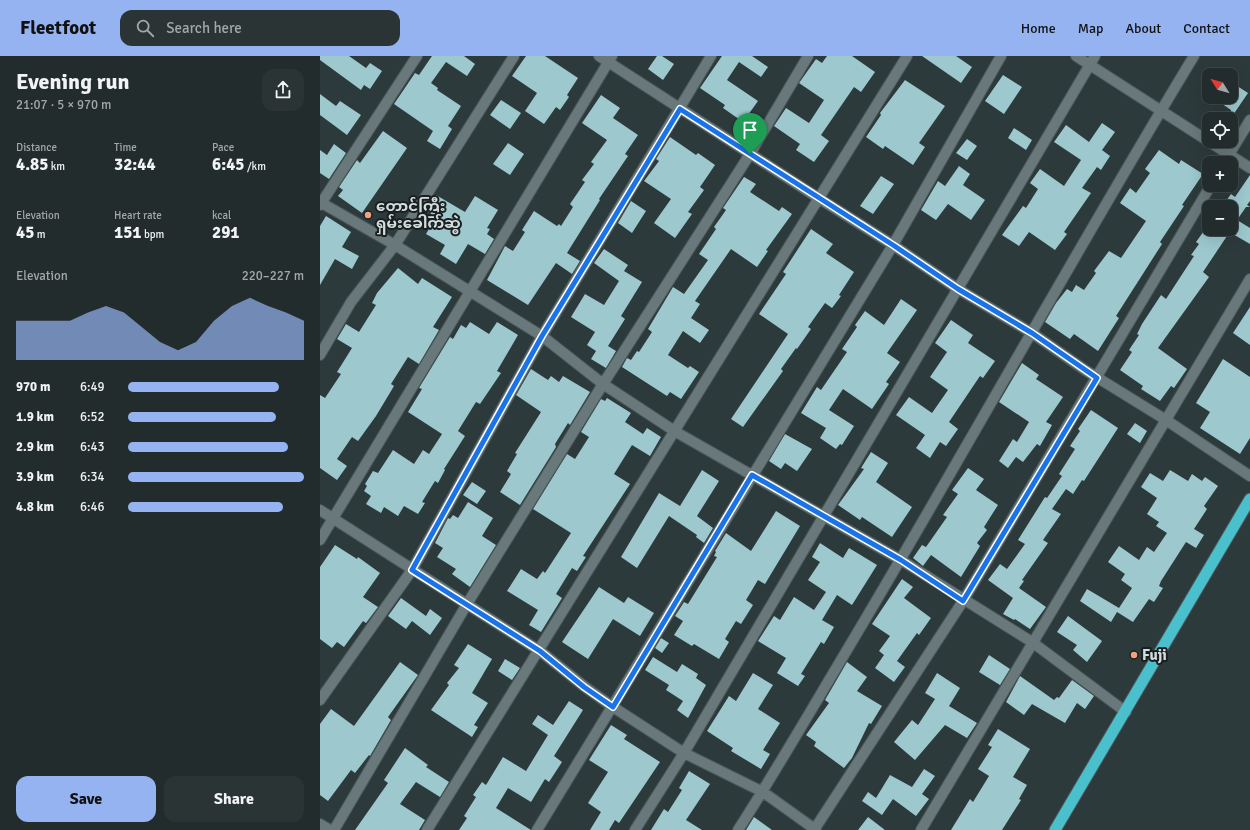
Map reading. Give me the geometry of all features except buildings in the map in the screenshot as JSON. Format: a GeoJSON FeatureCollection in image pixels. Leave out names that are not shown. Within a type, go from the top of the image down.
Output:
{"type":"FeatureCollection","features":[{"type":"Feature","properties":{"kind":"highway"},"geometry":{"type":"LineString","coordinates":[[1055,830],[1126,712],[1250,499]]}},
{"type":"Feature","properties":{"kind":"street"},"geometry":{"type":"LineString","coordinates":[[417,56],[320,203],[395,245],[542,336],[603,384],[676,432],[823,514],[901,560],[963,601],[1032,642],[1126,712]]}},
{"type":"Feature","properties":{"kind":"street"},"geometry":{"type":"LineString","coordinates":[[320,355],[351,302],[395,245],[514,56]]}},
{"type":"Feature","properties":{"kind":"street"},"geometry":{"type":"LineString","coordinates":[[599,56],[610,59],[680,109],[820,200],[893,245],[958,289],[1032,333],[1097,378],[1166,420],[1250,476]]}},
{"type":"Feature","properties":{"kind":"street"},"geometry":{"type":"LineString","coordinates":[[320,700],[412,570],[542,336],[711,56]]}},
{"type":"Feature","properties":{"kind":"street"},"geometry":{"type":"LineString","coordinates":[[334,830],[467,604],[603,384],[750,154],[808,56]]}},
{"type":"Feature","properties":{"kind":"street"},"geometry":{"type":"LineString","coordinates":[[428,830],[820,200],[907,56]]}},
{"type":"Feature","properties":{"kind":"street"},"geometry":{"type":"LineString","coordinates":[[537,830],[893,245],[1001,56]]}},
{"type":"Feature","properties":{"kind":"street"},"geometry":{"type":"LineString","coordinates":[[1076,56],[1092,60],[1222,156]]}},
{"type":"Feature","properties":{"kind":"street"},"geometry":{"type":"LineString","coordinates":[[738,830],[763,792],[901,560],[1194,56]]}},
{"type":"Feature","properties":{"kind":"street"},"geometry":{"type":"LineString","coordinates":[[320,540],[610,59]]}},
{"type":"Feature","properties":{"kind":"street"},"geometry":{"type":"LineString","coordinates":[[635,830],[684,752],[1092,60]]}},
{"type":"Feature","properties":{"kind":"street"},"geometry":{"type":"LineString","coordinates":[[1228,156],[1250,120]]}},
{"type":"Feature","properties":{"kind":"street"},"geometry":{"type":"LineString","coordinates":[[1238,164],[1250,168]]}},
{"type":"Feature","properties":{"kind":"street"},"geometry":{"type":"LineString","coordinates":[[320,510],[540,651],[584,687],[613,707],[684,752],[763,792],[815,830],[963,601],[1207,192]]}},
{"type":"Feature","properties":{"kind":"street"},"geometry":{"type":"LineString","coordinates":[[921,830],[1250,279]]}},
{"type":"Feature","properties":{"kind":"street"},"geometry":{"type":"LineString","coordinates":[[320,824],[330,830]]}},
{"type":"Feature","properties":{"kind":"place","name":"တောင်ကြီး ရှမ်းခေါက်ဆွဲ"},"geometry":{"type":"Point","coordinates":[368,215]}},
{"type":"Feature","properties":{"kind":"place","name":"Fuji"},"geometry":{"type":"Point","coordinates":[1134,655]}},
{"type":"Feature","properties":{"kind":"route"},"geometry":{"type":"LineString","coordinates":[[680,109],[750,154],[820,200],[893,245],[958,289],[1032,333],[1097,378],[963,601],[901,560],[823,514],[752,475],[613,707],[584,687],[540,651],[412,570],[542,336],[680,109]]}}]}
